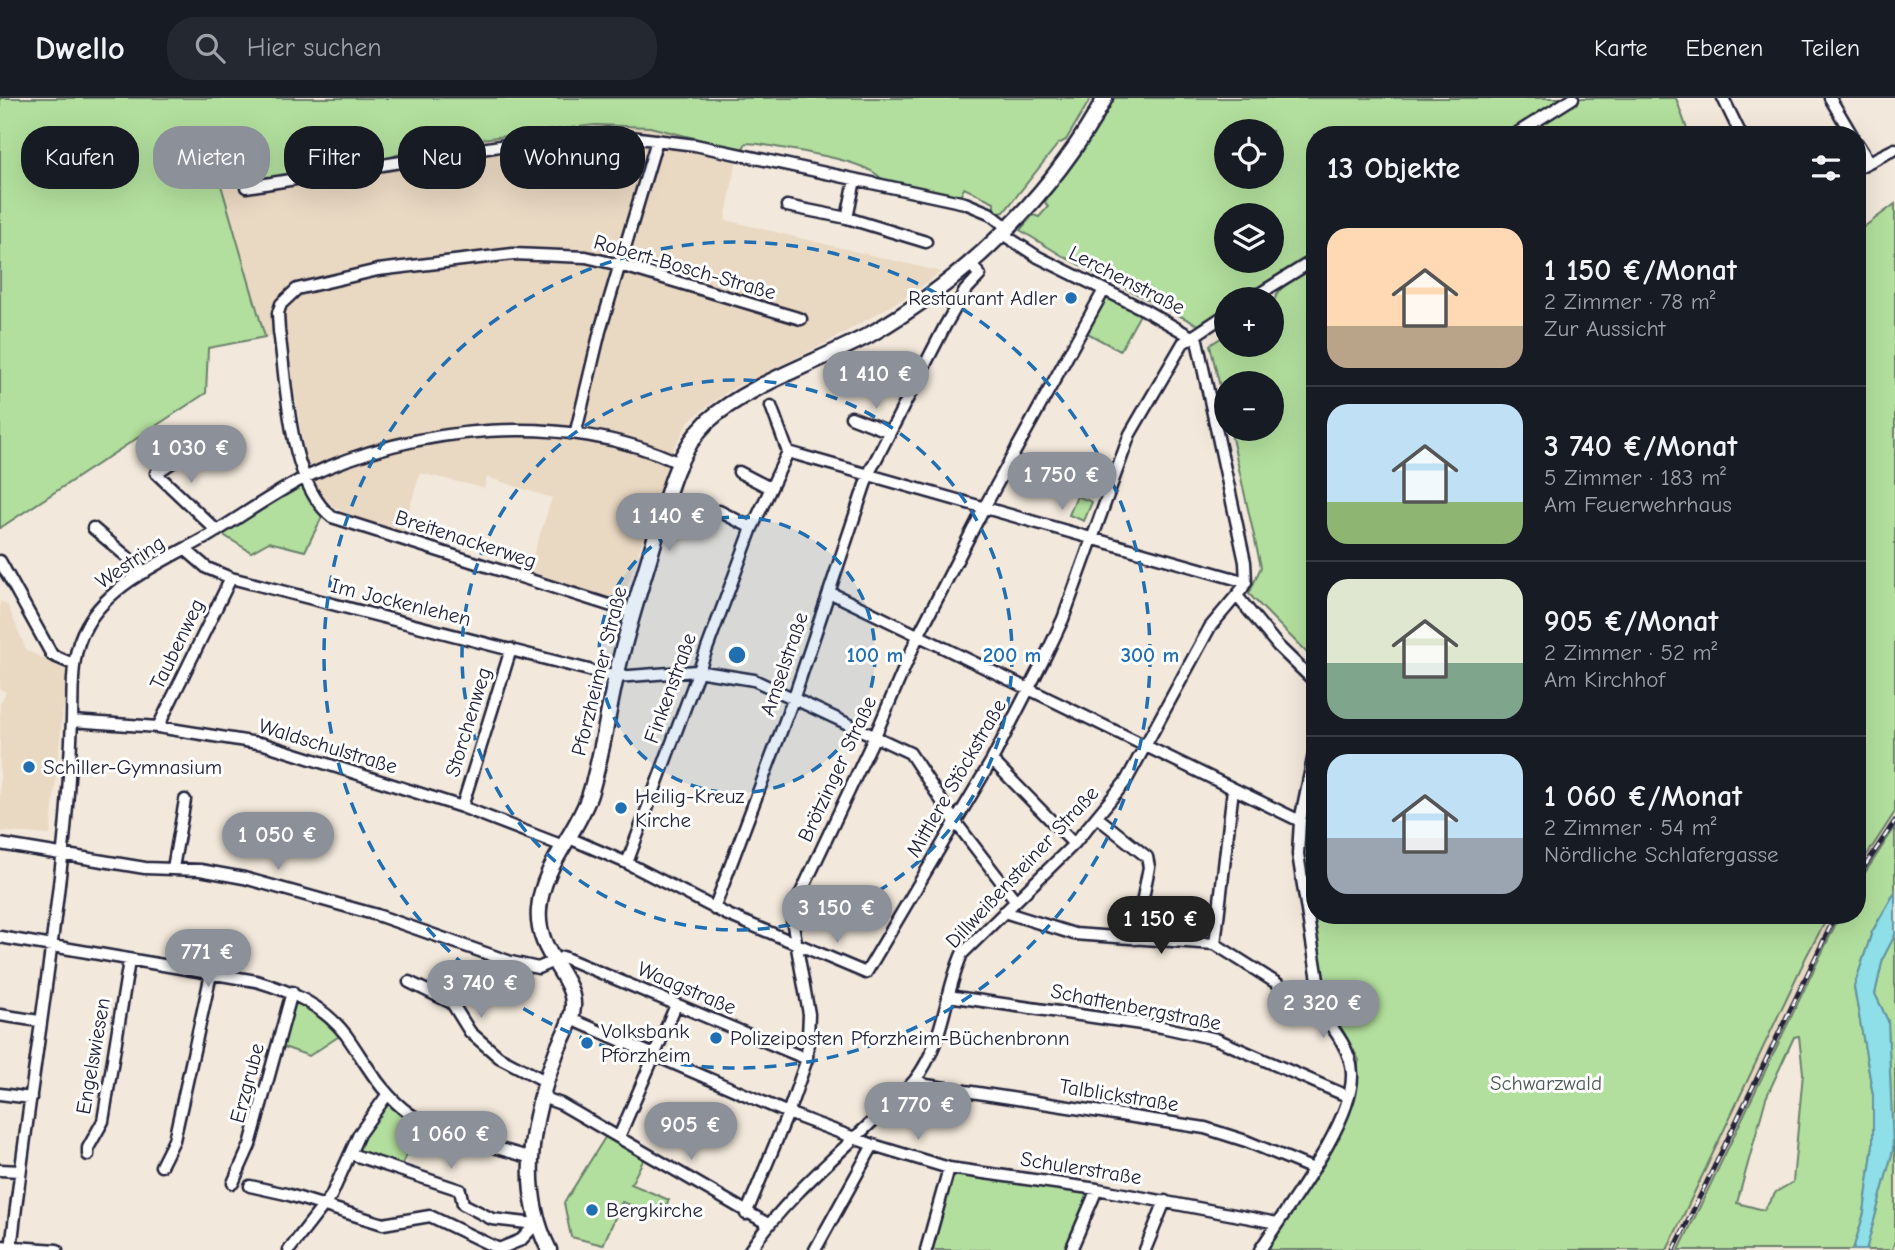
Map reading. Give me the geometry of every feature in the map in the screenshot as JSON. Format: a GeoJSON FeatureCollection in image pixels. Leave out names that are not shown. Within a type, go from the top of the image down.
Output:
{"type":"FeatureCollection","features":[{"type":"Feature","properties":{"kind":"main road","name":"Pforzheimer Straße"},"geometry":{"type":"LineString","coordinates":[[549,1250],[536,1224],[530,1192],[531,1157],[542,1097],[571,1020],[571,992],[552,961],[541,932],[539,909],[545,883],[592,787],[616,677],[678,463],[699,431],[724,408],[870,334],[919,303],[969,263],[1004,230],[1073,149],[1105,98]]}},
{"type":"Feature","properties":{"kind":"street"},"geometry":{"type":"LineString","coordinates":[[1528,126],[1573,98]]}},
{"type":"Feature","properties":{"kind":"street"},"geometry":{"type":"LineString","coordinates":[[1724,98],[1737,126]]}},
{"type":"Feature","properties":{"kind":"street"},"geometry":{"type":"LineString","coordinates":[[1830,98],[1847,126]]}},
{"type":"Feature","properties":{"kind":"street","name":"Lerchenstraße"},"geometry":{"type":"LineString","coordinates":[[270,183],[537,140],[607,134],[708,147],[976,206],[1038,257],[1193,335],[1199,346],[1208,385],[1245,562],[1246,582]]}},
{"type":"Feature","properties":{"kind":"street"},"geometry":{"type":"LineString","coordinates":[[576,431],[620,265],[657,140]]}},
{"type":"Feature","properties":{"kind":"street"},"geometry":{"type":"LineString","coordinates":[[1866,164],[1895,149]]}},
{"type":"Feature","properties":{"kind":"street"},"geometry":{"type":"LineString","coordinates":[[1866,157],[1869,162]]}},
{"type":"Feature","properties":{"kind":"street"},"geometry":{"type":"LineString","coordinates":[[847,218],[855,180]]}},
{"type":"Feature","properties":{"kind":"street"},"geometry":{"type":"LineString","coordinates":[[787,206],[847,218],[926,242]]}},
{"type":"Feature","properties":{"kind":"street","name":"Robert-Bosch-Straße"},"geometry":{"type":"LineString","coordinates":[[304,478],[298,459],[278,313],[281,304],[297,289],[379,270],[513,254],[586,257],[801,319]]}},
{"type":"Feature","properties":{"kind":"street","name":"Amselstraße"},"geometry":{"type":"LineString","coordinates":[[714,909],[794,696],[869,473],[945,326],[965,291],[980,275],[969,263]]}},
{"type":"Feature","properties":{"kind":"street"},"geometry":{"type":"LineString","coordinates":[[1270,287],[1306,265]]}},
{"type":"Feature","properties":{"kind":"street","name":"Brötzinger Straße"},"geometry":{"type":"LineString","coordinates":[[746,1214],[789,1112],[807,1059],[809,1014],[791,914],[875,736],[918,636],[985,506],[1104,290]]}},
{"type":"Feature","properties":{"kind":"street"},"geometry":{"type":"LineString","coordinates":[[1193,335],[1214,322]]}},
{"type":"Feature","properties":{"kind":"street","name":"Mittlere Stöckstraße"},"geometry":{"type":"LineString","coordinates":[[866,973],[954,820],[992,760],[1028,690],[1063,620],[1130,434],[1183,343],[1193,335]]}},
{"type":"Feature","properties":{"kind":"street"},"geometry":{"type":"LineString","coordinates":[[771,406],[788,452],[1246,582],[1237,596],[1278,646],[1306,673]]}},
{"type":"Feature","properties":{"kind":"street"},"geometry":{"type":"LineString","coordinates":[[851,417],[890,432]]}},
{"type":"Feature","properties":{"kind":"street","name":"Westring"},"geometry":{"type":"LineString","coordinates":[[7,1248],[31,1098],[62,852],[72,721],[73,664],[86,626],[103,603],[145,572],[304,478],[385,449],[443,436],[517,429],[576,431],[639,446],[678,463]]}},
{"type":"Feature","properties":{"kind":"street"},"geometry":{"type":"LineString","coordinates":[[202,443],[156,473],[217,531]]}},
{"type":"Feature","properties":{"kind":"street","name":"Finkenstraße"},"geometry":{"type":"LineString","coordinates":[[627,863],[752,528],[788,452]]}},
{"type":"Feature","properties":{"kind":"street"},"geometry":{"type":"LineString","coordinates":[[739,472],[770,488]]}},
{"type":"Feature","properties":{"kind":"street","name":"Breitenackerweg"},"geometry":{"type":"LineString","coordinates":[[304,478],[321,508],[332,517],[634,613]]}},
{"type":"Feature","properties":{"kind":"street"},"geometry":{"type":"LineString","coordinates":[[719,511],[752,528]]}},
{"type":"Feature","properties":{"kind":"street"},"geometry":{"type":"LineString","coordinates":[[93,528],[145,572]]}},
{"type":"Feature","properties":{"kind":"street","name":"Im Jockenlehen"},"geometry":{"type":"LineString","coordinates":[[185,549],[207,568],[231,578],[616,677],[697,671],[754,680],[794,696],[910,753],[954,820],[1016,901]]}},
{"type":"Feature","properties":{"kind":"street"},"geometry":{"type":"LineString","coordinates":[[0,561],[52,654],[73,664]]}},
{"type":"Feature","properties":{"kind":"street","name":"Taubenweg"},"geometry":{"type":"LineString","coordinates":[[158,727],[231,578]]}},
{"type":"Feature","properties":{"kind":"street"},"geometry":{"type":"LineString","coordinates":[[830,592],[1300,821]]}},
{"type":"Feature","properties":{"kind":"street","name":"Dillweißensteiner Straße"},"geometry":{"type":"LineString","coordinates":[[750,1250],[768,1224],[916,1080],[939,1032],[962,954],[1098,818],[1126,781],[1210,627],[1237,596]]}},
{"type":"Feature","properties":{"kind":"street","name":"Storchenweg"},"geometry":{"type":"LineString","coordinates":[[462,807],[511,649]]}},
{"type":"Feature","properties":{"kind":"street","name":"Waldschulstraße"},"geometry":{"type":"LineString","coordinates":[[72,721],[158,727],[264,744],[627,863],[714,909],[866,973]]}},
{"type":"Feature","properties":{"kind":"street"},"geometry":{"type":"LineString","coordinates":[[992,760],[1074,844]]}},
{"type":"Feature","properties":{"kind":"street"},"geometry":{"type":"LineString","coordinates":[[1215,944],[1233,789]]}},
{"type":"Feature","properties":{"kind":"street"},"geometry":{"type":"LineString","coordinates":[[1306,792],[1300,821],[1298,854],[1306,904]]}},
{"type":"Feature","properties":{"kind":"street"},"geometry":{"type":"LineString","coordinates":[[173,868],[185,800]]}},
{"type":"Feature","properties":{"kind":"street"},"geometry":{"type":"LineString","coordinates":[[1098,818],[1147,857],[1149,867],[1135,939]]}},
{"type":"Feature","properties":{"kind":"street","name":"Waagstraße"},"geometry":{"type":"LineString","coordinates":[[0,844],[62,852],[121,864],[244,878],[377,915],[511,962],[538,968],[564,957],[807,1059]]}},
{"type":"Feature","properties":{"kind":"street"},"geometry":{"type":"LineString","coordinates":[[1004,912],[1074,934],[1215,944],[1320,1010],[1337,1034],[1349,1061],[1352,1076],[1340,1123],[1260,1250]]}},
{"type":"Feature","properties":{"kind":"street"},"geometry":{"type":"LineString","coordinates":[[1309,924],[1321,999],[1320,1010]]}},
{"type":"Feature","properties":{"kind":"street"},"geometry":{"type":"LineString","coordinates":[[0,937],[256,981],[292,992],[344,1032],[387,1094],[424,1122],[468,1139],[531,1157]]}},
{"type":"Feature","properties":{"kind":"street","name":"Engelswiesen"},"geometry":{"type":"LineString","coordinates":[[88,1155],[88,1148],[103,1121],[129,961]]}},
{"type":"Feature","properties":{"kind":"street"},"geometry":{"type":"LineString","coordinates":[[161,1166],[174,1140],[211,974]]}},
{"type":"Feature","properties":{"kind":"street"},"geometry":{"type":"LineString","coordinates":[[409,982],[452,1003],[470,1032],[499,1057],[547,1082]]}},
{"type":"Feature","properties":{"kind":"street","name":"Erzgrube"},"geometry":{"type":"LineString","coordinates":[[233,1183],[250,1145],[292,992]]}},
{"type":"Feature","properties":{"kind":"street","name":"Schattenbergstraße"},"geometry":{"type":"LineString","coordinates":[[948,996],[1162,1027],[1216,1039],[1347,1096]]}},
{"type":"Feature","properties":{"kind":"street"},"geometry":{"type":"LineString","coordinates":[[619,1137],[677,1005]]}},
{"type":"Feature","properties":{"kind":"street"},"geometry":{"type":"LineString","coordinates":[[0,1015],[39,1021]]}},
{"type":"Feature","properties":{"kind":"street","name":"Schulerstraße"},"geometry":{"type":"LineString","coordinates":[[571,1020],[855,1138],[949,1168],[1097,1189],[1277,1223]]}},
{"type":"Feature","properties":{"kind":"street","name":"Talblickstraße"},"geometry":{"type":"LineString","coordinates":[[916,1080],[926,1085],[1205,1128],[1246,1141],[1311,1168]]}},
{"type":"Feature","properties":{"kind":"street"},"geometry":{"type":"LineString","coordinates":[[0,1094],[31,1098]]}},
{"type":"Feature","properties":{"kind":"street"},"geometry":{"type":"LineString","coordinates":[[289,1250],[324,1206],[359,1134],[387,1094]]}},
{"type":"Feature","properties":{"kind":"street"},"geometry":{"type":"LineString","coordinates":[[542,1097],[561,1104],[746,1214],[768,1224]]}},
{"type":"Feature","properties":{"kind":"street"},"geometry":{"type":"LineString","coordinates":[[815,1250],[873,1144]]}},
{"type":"Feature","properties":{"kind":"street"},"geometry":{"type":"LineString","coordinates":[[351,1154],[460,1190],[463,1204],[492,1219],[536,1224]]}},
{"type":"Feature","properties":{"kind":"street"},"geometry":{"type":"LineString","coordinates":[[926,1250],[949,1168]]}},
{"type":"Feature","properties":{"kind":"street"},"geometry":{"type":"LineString","coordinates":[[0,1170],[20,1171]]}},
{"type":"Feature","properties":{"kind":"street"},"geometry":{"type":"LineString","coordinates":[[250,1186],[383,1224],[430,1216],[499,1249],[521,1240],[536,1224]]}},
{"type":"Feature","properties":{"kind":"street"},"geometry":{"type":"LineString","coordinates":[[1071,1250],[1097,1189]]}},
{"type":"Feature","properties":{"kind":"street"},"geometry":{"type":"LineString","coordinates":[[1145,1250],[1165,1201]]}},
{"type":"Feature","properties":{"kind":"street"},"geometry":{"type":"LineString","coordinates":[[7,1248],[57,1250]]}},
{"type":"Feature","properties":{"kind":"shaded area"},"geometry":{"type":"Polygon","coordinates":[[[617,124],[639,126],[599,126],[617,124]]]}},
{"type":"Feature","properties":{"kind":"shaded area"},"geometry":{"type":"Polygon","coordinates":[[[645,127],[742,150],[737,158],[725,220],[941,272],[908,296],[826,343],[728,391],[690,420],[673,449],[622,602],[528,571],[552,498],[487,477],[484,488],[420,473],[402,532],[357,519],[334,507],[317,490],[307,467],[285,333],[265,337],[222,189],[270,189],[270,179],[284,178],[284,189],[384,189],[384,159],[398,155],[398,189],[486,189],[486,139],[500,137],[500,189],[645,189],[645,127]]]}},
{"type":"Feature","properties":{"kind":"shaded area","name":"Schiller-Gymnasium"},"geometry":{"type":"Polygon","coordinates":[[[0,601],[8,606],[26,650],[67,671],[50,835],[0,831],[0,704],[6,692],[0,689],[0,601]]]}},
{"type":"Feature","properties":{"kind":"shaded area"},"geometry":{"type":"Polygon","coordinates":[[[1895,812],[1895,827],[1866,871],[1866,856],[1895,812]]]}},
{"type":"Feature","properties":{"kind":"shaded area"},"geometry":{"type":"Polygon","coordinates":[[[1824,924],[1836,924],[1679,1250],[1667,1250],[1824,924]]]}},
{"type":"Feature","properties":{"kind":"green space"},"geometry":{"type":"Polygon","coordinates":[[[0,98],[1091,98],[1066,140],[1058,144],[1004,212],[999,213],[994,209],[994,202],[964,188],[960,197],[882,180],[861,166],[825,156],[746,143],[742,150],[645,126],[500,126],[500,137],[486,138],[486,126],[398,126],[398,155],[384,159],[384,126],[284,126],[284,178],[270,179],[270,126],[153,126],[153,189],[222,189],[265,337],[208,348],[206,393],[0,528],[0,98]]]}},
{"type":"Feature","properties":{"kind":"green space"},"geometry":{"type":"Polygon","coordinates":[[[1112,98],[1676,98],[1686,126],[1306,126],[1306,259],[1284,272],[1284,203],[1214,203],[1214,273],[1283,273],[1260,287],[1214,287],[1214,315],[1198,325],[1066,258],[1020,230],[1033,215],[1039,217],[1048,207],[1045,202],[1112,98]]]}},
{"type":"Feature","properties":{"kind":"green space"},"geometry":{"type":"Polygon","coordinates":[[[1895,204],[1895,812],[1866,856],[1866,225],[1895,204]]]}},
{"type":"Feature","properties":{"kind":"green space"},"geometry":{"type":"Polygon","coordinates":[[[1306,270],[1306,652],[1249,594],[1261,567],[1233,441],[1284,441],[1284,371],[1216,371],[1210,345],[1214,342],[1214,357],[1284,357],[1283,287],[1306,270]]]}},
{"type":"Feature","properties":{"kind":"green space"},"geometry":{"type":"Polygon","coordinates":[[[1104,290],[1143,309],[1120,351],[1082,330],[1104,290]]]}},
{"type":"Feature","properties":{"kind":"green space"},"geometry":{"type":"Polygon","coordinates":[[[304,478],[325,511],[305,551],[269,542],[251,552],[217,531],[304,478]]]}},
{"type":"Feature","properties":{"kind":"green space"},"geometry":{"type":"Polygon","coordinates":[[[1077,496],[1092,502],[1084,521],[1069,515],[1077,496]]]}},
{"type":"Feature","properties":{"kind":"green space"},"geometry":{"type":"Polygon","coordinates":[[[1895,827],[1895,892],[1872,932],[1854,987],[1873,1095],[1873,1145],[1864,1213],[1853,1250],[1679,1250],[1836,924],[1866,924],[1866,871],[1895,827]],[[1799,1036],[1794,1037],[1766,1098],[1737,1203],[1764,1210],[1776,1192],[1793,1182],[1803,1073],[1799,1036]]]}},
{"type":"Feature","properties":{"kind":"green space","name":"Schwarzwald"},"geometry":{"type":"Polygon","coordinates":[[[1315,924],[1824,924],[1667,1250],[1262,1250],[1346,1119],[1359,1060],[1327,1003],[1315,924]]]}},
{"type":"Feature","properties":{"kind":"green space"},"geometry":{"type":"Polygon","coordinates":[[[1895,935],[1895,1241],[1892,1250],[1866,1250],[1893,1150],[1888,1021],[1875,994],[1883,958],[1895,935]]]}},
{"type":"Feature","properties":{"kind":"green space"},"geometry":{"type":"Polygon","coordinates":[[[292,992],[344,1033],[309,1056],[278,1045],[292,992]]]}},
{"type":"Feature","properties":{"kind":"green space"},"geometry":{"type":"Polygon","coordinates":[[[387,1095],[424,1122],[399,1170],[351,1154],[387,1095]]]}},
{"type":"Feature","properties":{"kind":"green space"},"geometry":{"type":"Polygon","coordinates":[[[609,1131],[647,1153],[631,1184],[669,1200],[660,1215],[622,1202],[603,1245],[571,1237],[564,1203],[609,1131]]]}},
{"type":"Feature","properties":{"kind":"green space"},"geometry":{"type":"Polygon","coordinates":[[[951,1171],[1092,1192],[1067,1250],[929,1250],[951,1171]]]}},
{"type":"Feature","properties":{"kind":"water"},"geometry":{"type":"Polygon","coordinates":[[[1895,892],[1895,935],[1883,958],[1875,994],[1888,1021],[1893,1150],[1866,1250],[1853,1250],[1864,1213],[1873,1145],[1873,1095],[1854,987],[1872,932],[1895,892]]]}},
{"type":"Feature","properties":{"kind":"railway"},"geometry":{"type":"LineString","coordinates":[[1866,864],[1895,821]]}},
{"type":"Feature","properties":{"kind":"railway"},"geometry":{"type":"LineString","coordinates":[[1674,1250],[1832,924]]}},
{"type":"Feature","properties":{"kind":"place","name":"Restaurant Adler"},"geometry":{"type":"Point","coordinates":[1071,298]}},
{"type":"Feature","properties":{"kind":"place","name":"Schiller-Gymnasium"},"geometry":{"type":"Point","coordinates":[29,767]}},
{"type":"Feature","properties":{"kind":"place","name":"Heilig-Kreuz Kirche"},"geometry":{"type":"Point","coordinates":[621,808]}},
{"type":"Feature","properties":{"kind":"place","name":"Polizeiposten Pforzheim-Büchenbronn"},"geometry":{"type":"Point","coordinates":[716,1038]}},
{"type":"Feature","properties":{"kind":"place","name":"Volksbank Pforzheim"},"geometry":{"type":"Point","coordinates":[587,1043]}},
{"type":"Feature","properties":{"kind":"place","name":"Bergkirche"},"geometry":{"type":"Point","coordinates":[592,1210]}}]}
